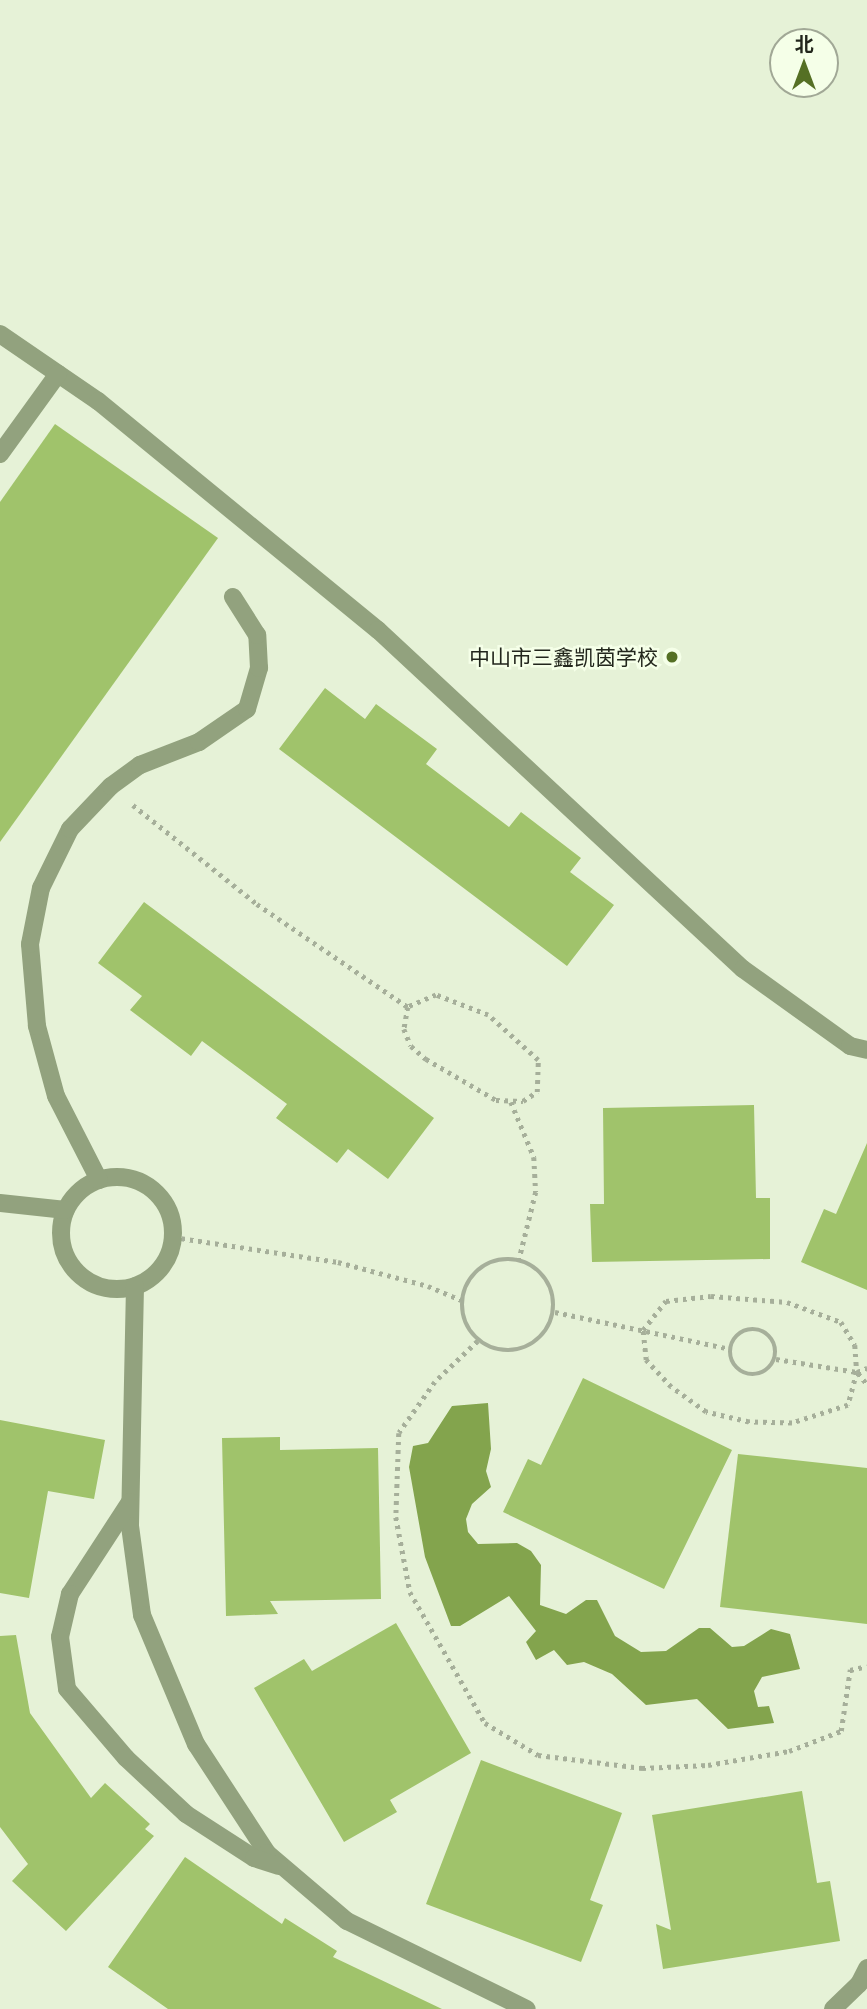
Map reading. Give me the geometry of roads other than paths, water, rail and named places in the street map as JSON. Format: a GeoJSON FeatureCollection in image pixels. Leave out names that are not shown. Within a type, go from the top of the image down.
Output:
{"type":"FeatureCollection","features":[{"type":"Feature","properties":{"kind":"street"},"geometry":{"type":"LineString","coordinates":[[0,334],[98,401],[378,630],[743,969],[850,1046],[867,1050]]}},
{"type":"Feature","properties":{"kind":"street"},"geometry":{"type":"LineString","coordinates":[[0,454],[58,374]]}},
{"type":"Feature","properties":{"kind":"street"},"geometry":{"type":"LineString","coordinates":[[99,1180],[56,1096],[37,1026],[30,944],[41,888],[70,830],[111,786],[140,765],[199,742],[247,709],[259,668],[257,635],[233,597]]}},
{"type":"Feature","properties":{"kind":"street"},"geometry":{"type":"LineString","coordinates":[[130,1179],[145,1185],[166,1207],[173,1237],[161,1267],[135,1286],[98,1287],[82,1278],[62,1246],[65,1210],[86,1186],[99,1180],[130,1179]]}},
{"type":"Feature","properties":{"kind":"street"},"geometry":{"type":"LineString","coordinates":[[8,1204],[65,1210]]}},
{"type":"Feature","properties":{"kind":"street"},"geometry":{"type":"LineString","coordinates":[[135,1286],[130,1502],[142,1615],[196,1744],[267,1853],[347,1921],[527,2009]]}},
{"type":"Feature","properties":{"kind":"street"},"geometry":{"type":"LineString","coordinates":[[130,1502],[70,1594],[60,1637],[67,1689],[126,1758],[186,1814],[254,1858],[284,1867]]}},
{"type":"Feature","properties":{"kind":"street"},"geometry":{"type":"LineString","coordinates":[[834,2009],[859,1984],[867,1968]]}},
{"type":"Feature","properties":{"kind":"place","name":"中山市三鑫凯茵学校"},"geometry":{"type":"Point","coordinates":[672,657]}}]}
